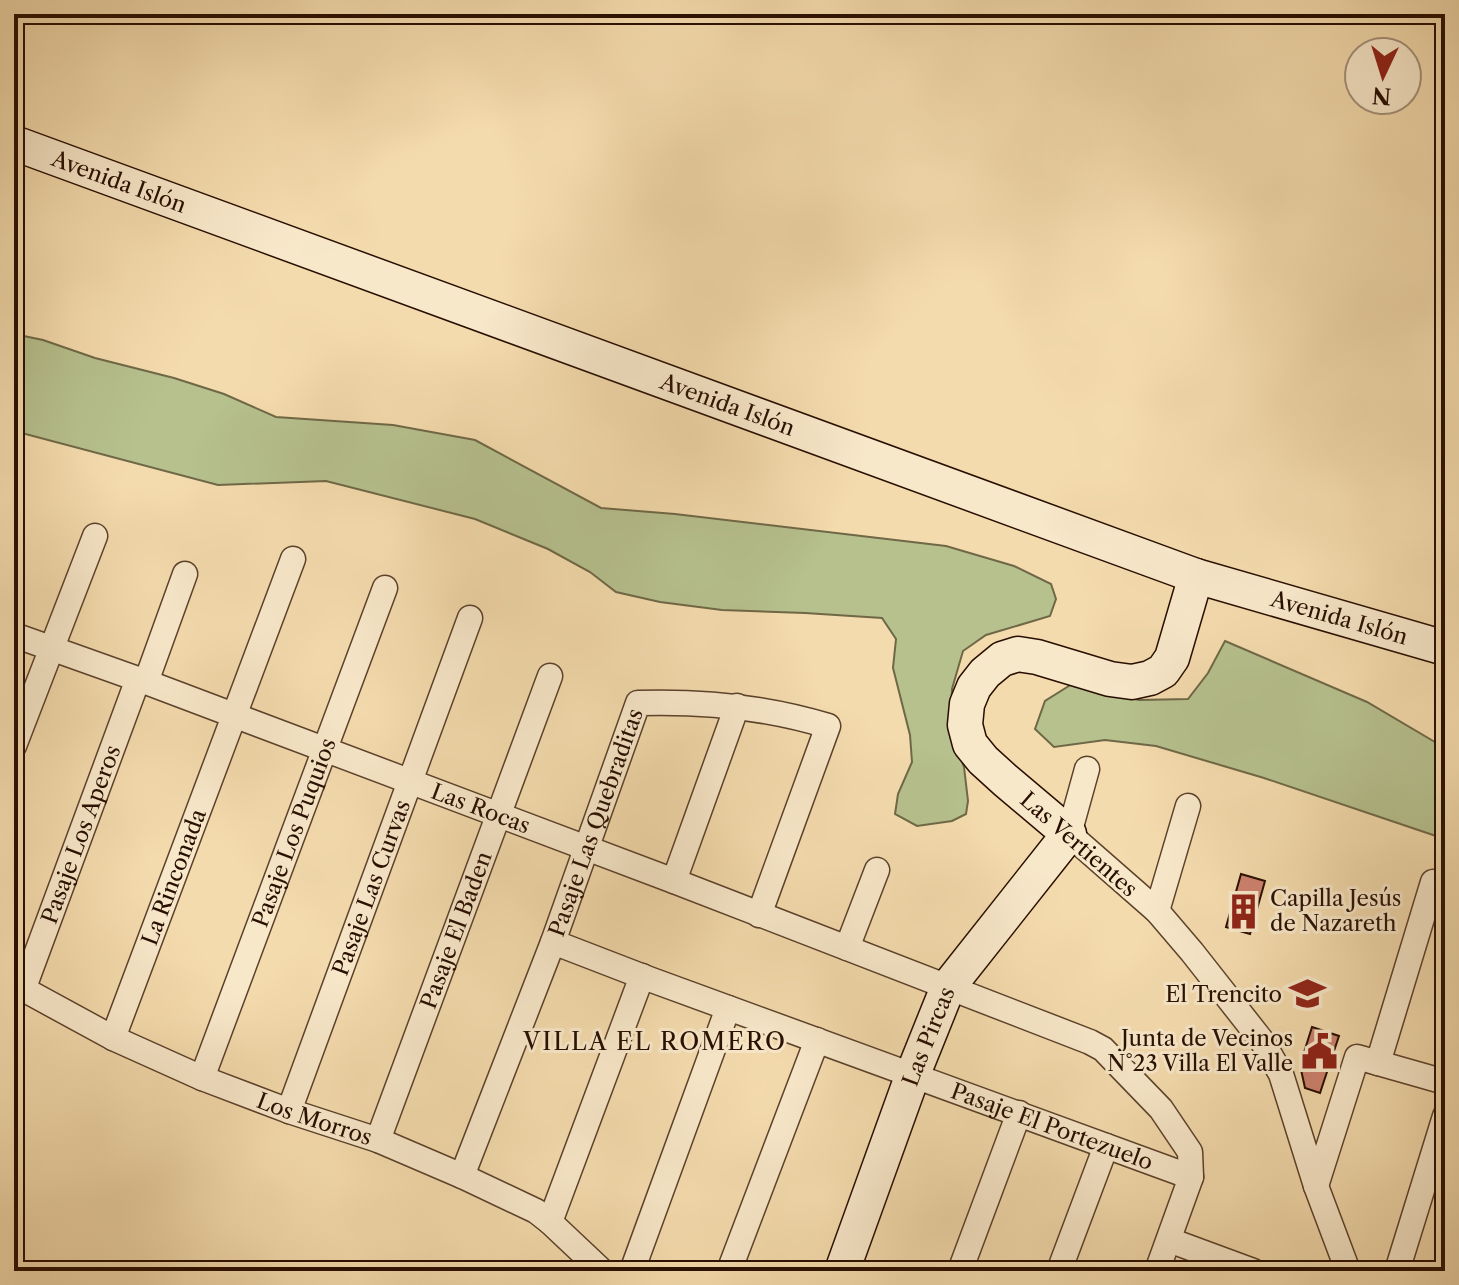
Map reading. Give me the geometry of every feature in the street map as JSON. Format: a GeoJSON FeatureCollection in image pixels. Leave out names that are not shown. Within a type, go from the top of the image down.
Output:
{"type":"FeatureCollection","features":[{"type":"Feature","properties":{"kind":"main road","name":"Avenida Islón"},"geometry":{"type":"LineString","coordinates":[[15,142],[1196,576],[1445,648]]}},
{"type":"Feature","properties":{"kind":"main road","name":"Las Vertientes"},"geometry":{"type":"LineString","coordinates":[[1069,834],[983,760],[970,744],[965,725],[967,704],[974,687],[1002,659],[1018,654],[1110,679],[1132,682],[1150,678],[1163,671],[1172,658],[1196,576]]}},
{"type":"Feature","properties":{"kind":"main road","name":"Las Pircas"},"geometry":{"type":"LineString","coordinates":[[842,1271],[948,987],[1069,834]]}},
{"type":"Feature","properties":{"kind":"street"},"geometry":{"type":"LineString","coordinates":[[14,746],[95,536]]}},
{"type":"Feature","properties":{"kind":"street","name":"La Rinconada"},"geometry":{"type":"LineString","coordinates":[[113,1038],[293,559]]}},
{"type":"Feature","properties":{"kind":"street","name":"Pasaje Los Aperos"},"geometry":{"type":"LineString","coordinates":[[18,987],[185,574]]}},
{"type":"Feature","properties":{"kind":"street","name":"Pasaje Los Puquios"},"geometry":{"type":"LineString","coordinates":[[202,1078],[385,588]]}},
{"type":"Feature","properties":{"kind":"street","name":"Pasaje Las Curvas"},"geometry":{"type":"LineString","coordinates":[[289,1111],[470,618]]}},
{"type":"Feature","properties":{"kind":"street","name":"Las Rocas"},"geometry":{"type":"LineString","coordinates":[[14,635],[674,881],[1090,1042],[1103,1049],[1161,1109],[1190,1152],[1191,1177]]}},
{"type":"Feature","properties":{"kind":"street","name":"Pasaje El Baden"},"geometry":{"type":"LineString","coordinates":[[378,1140],[550,676]]}},
{"type":"Feature","properties":{"kind":"street","name":"Pasaje Las Quebraditas"},"geometry":{"type":"LineString","coordinates":[[462,1176],[553,942],[638,703],[687,702],[737,706],[828,726],[759,915]]}},
{"type":"Feature","properties":{"kind":"street"},"geometry":{"type":"LineString","coordinates":[[674,881],[737,706]]}},
{"type":"Feature","properties":{"kind":"street"},"geometry":{"type":"LineString","coordinates":[[1069,834],[1087,769]]}},
{"type":"Feature","properties":{"kind":"street"},"geometry":{"type":"LineString","coordinates":[[1157,911],[1188,806]]}},
{"type":"Feature","properties":{"kind":"street","name":"Las Vertientes"},"geometry":{"type":"LineString","coordinates":[[1069,834],[1157,911],[1262,1041],[1281,1074],[1316,1186],[1348,1271]]}},
{"type":"Feature","properties":{"kind":"street"},"geometry":{"type":"LineString","coordinates":[[847,948],[877,870]]}},
{"type":"Feature","properties":{"kind":"street"},"geometry":{"type":"LineString","coordinates":[[1316,1186],[1368,1060],[1433,882]]}},
{"type":"Feature","properties":{"kind":"street","name":"Pasaje El Portezuelo"},"geometry":{"type":"LineString","coordinates":[[553,942],[1191,1177]]}},
{"type":"Feature","properties":{"kind":"street"},"geometry":{"type":"LineString","coordinates":[[550,1222],[642,976]]}},
{"type":"Feature","properties":{"kind":"street","name":"Los Morros"},"geometry":{"type":"LineString","coordinates":[[18,987],[113,1038],[202,1078],[378,1140],[536,1211],[602,1271]]}},
{"type":"Feature","properties":{"kind":"street"},"geometry":{"type":"LineString","coordinates":[[632,1271],[728,1008]]}},
{"type":"Feature","properties":{"kind":"street"},"geometry":{"type":"LineString","coordinates":[[729,1271],[817,1040]]}},
{"type":"Feature","properties":{"kind":"street"},"geometry":{"type":"LineString","coordinates":[[1368,1060],[1445,1082]]}},
{"type":"Feature","properties":{"kind":"street"},"geometry":{"type":"LineString","coordinates":[[960,1271],[1019,1113]]}},
{"type":"Feature","properties":{"kind":"street"},"geometry":{"type":"LineString","coordinates":[[1397,1271],[1445,1116]]}},
{"type":"Feature","properties":{"kind":"street"},"geometry":{"type":"LineString","coordinates":[[1059,1271],[1106,1146]]}},
{"type":"Feature","properties":{"kind":"street"},"geometry":{"type":"LineString","coordinates":[[1157,1271],[1191,1177]]}},
{"type":"Feature","properties":{"kind":"street"},"geometry":{"type":"LineString","coordinates":[[1169,1240],[1253,1271]]}},
{"type":"Feature","properties":{"kind":"green space"},"geometry":{"type":"Polygon","coordinates":[[[14,334],[174,378],[224,394],[276,417],[393,425],[475,440],[601,508],[946,546],[1014,566],[1051,584],[1056,599],[1050,616],[986,635],[963,651],[952,689],[951,732],[964,767],[968,801],[966,814],[952,821],[917,826],[895,814],[898,794],[912,762],[910,735],[893,668],[896,639],[882,618],[722,610],[660,602],[616,592],[590,572],[548,549],[475,519],[326,481],[218,485],[14,431],[14,334]]]}},
{"type":"Feature","properties":{"kind":"green space"},"geometry":{"type":"Polygon","coordinates":[[[1225,641],[1367,702],[1445,748],[1445,839],[1264,778],[1156,746],[1105,740],[1054,747],[1035,729],[1045,701],[1072,684],[1139,700],[1188,699],[1208,673],[1225,641]]]}},
{"type":"Feature","properties":{"kind":"building","name":"Capilla Jesús de Nazareth"},"geometry":{"type":"Polygon","coordinates":[[[1241,874],[1265,881],[1250,934],[1226,927],[1241,874]]]}},
{"type":"Feature","properties":{"kind":"building","name":"Junta de Vecinos N°23 Villa El Valle"},"geometry":{"type":"Polygon","coordinates":[[[1312,1027],[1339,1036],[1320,1093],[1305,1088],[1300,1065],[1312,1027]]]}},
{"type":"Feature","properties":{"kind":"place","name":"Capilla Jesús de Nazareth"},"geometry":{"type":"Point","coordinates":[1244,911]}},
{"type":"Feature","properties":{"kind":"place","name":"El Trencito"},"geometry":{"type":"Point","coordinates":[1308,994]}},
{"type":"Feature","properties":{"kind":"place","name":"Junta de Vecinos N°23 Villa El Valle"},"geometry":{"type":"Point","coordinates":[1319,1051]}},
{"type":"Feature","properties":{"kind":"district","name":"VILLA EL ROMERO"},"geometry":{"type":"Point","coordinates":[655,1042]}}]}
